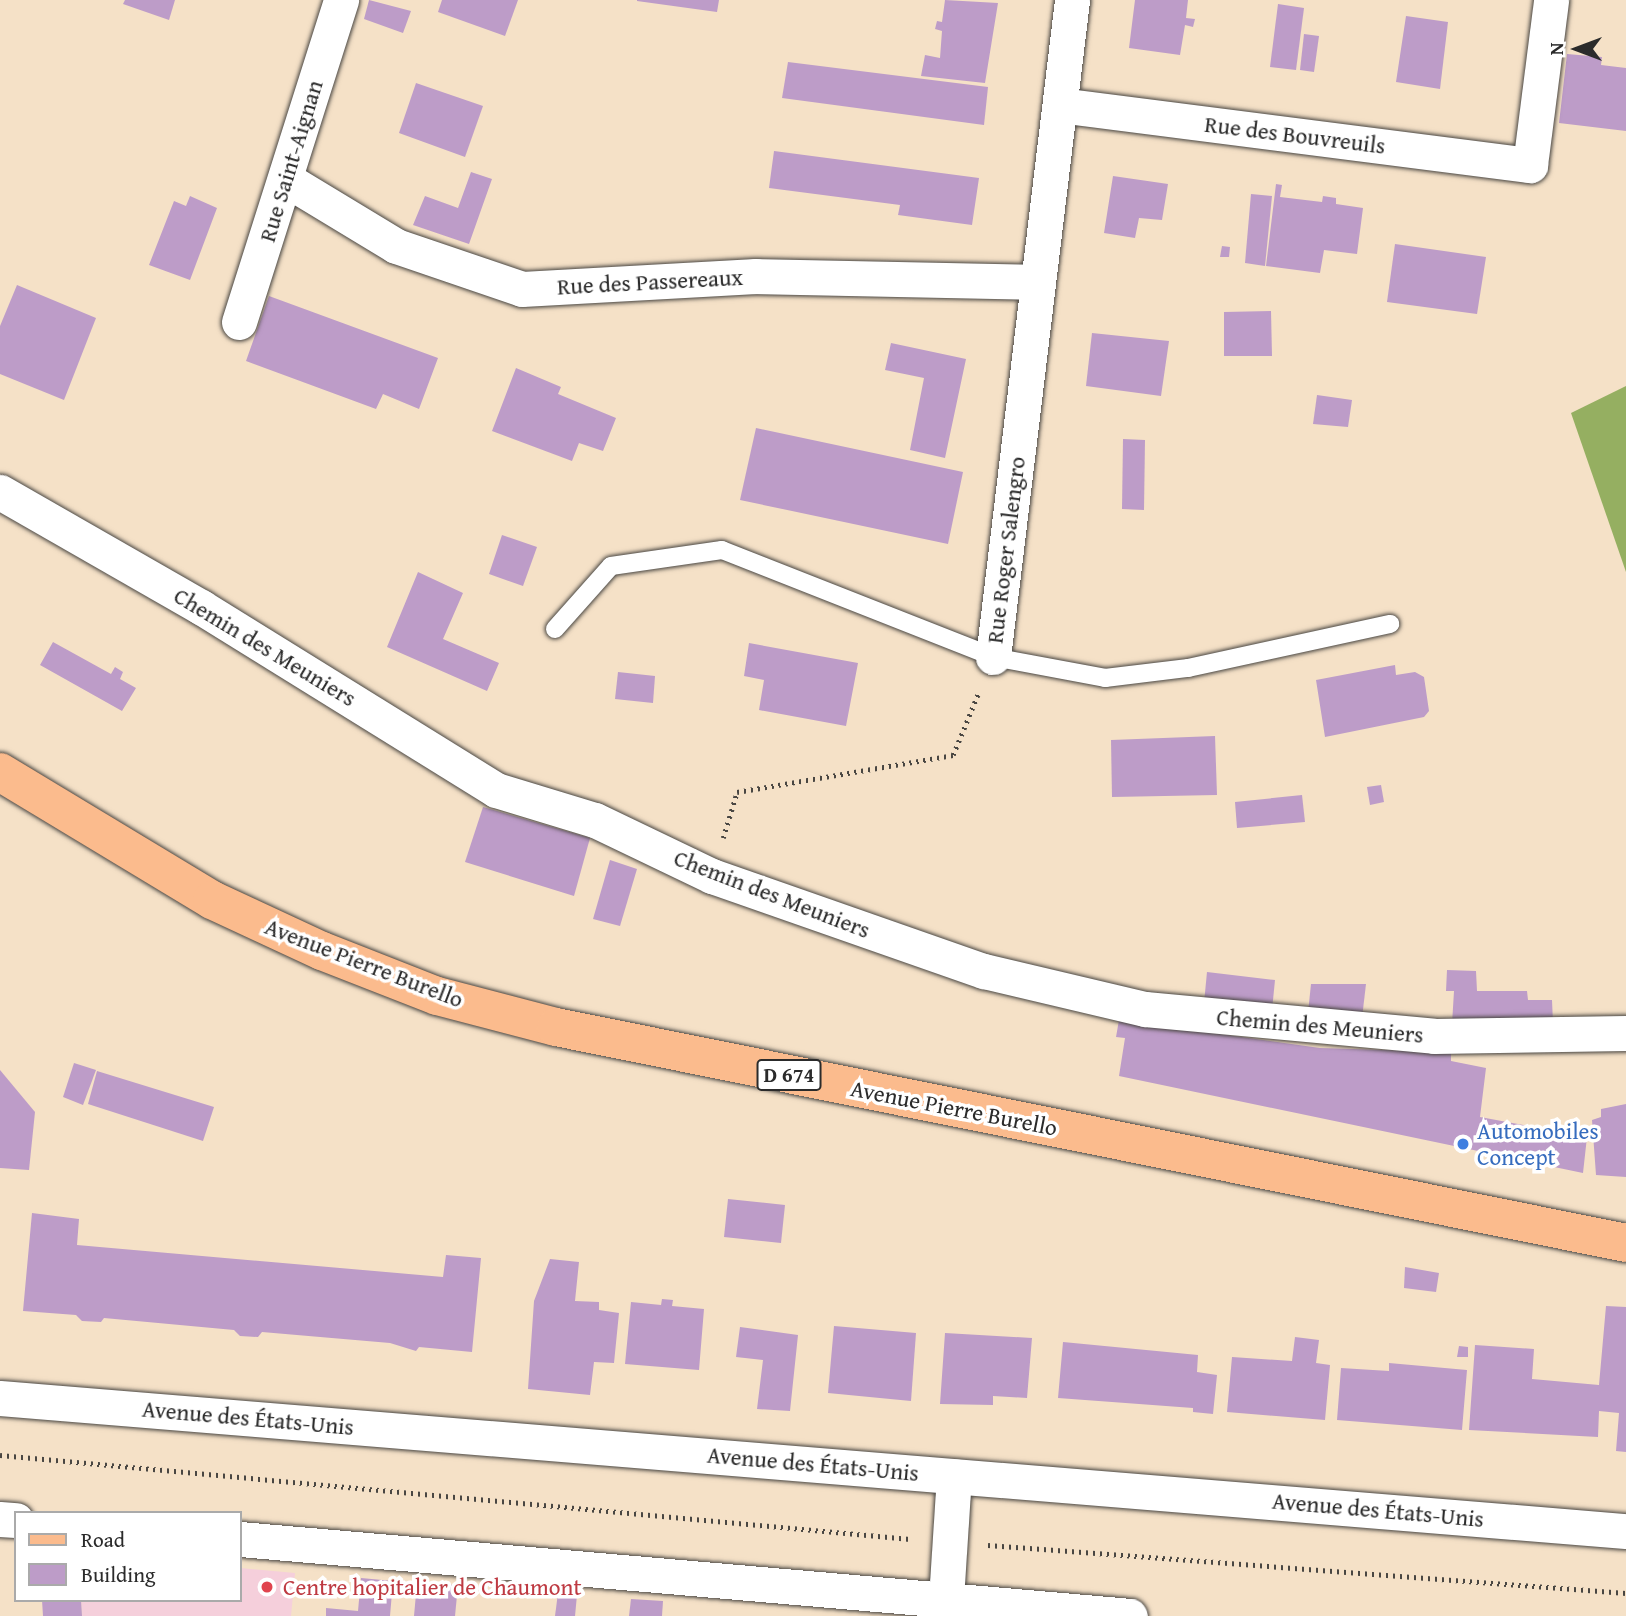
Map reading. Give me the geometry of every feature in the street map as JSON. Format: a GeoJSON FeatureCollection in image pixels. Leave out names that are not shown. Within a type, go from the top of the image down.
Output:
{"type":"FeatureCollection","features":[{"type":"Feature","properties":{"kind":"main road","name":"Avenue Pierre Burello"},"geometry":{"type":"LineString","coordinates":[[0,772],[212,900],[322,951],[437,996],[556,1027],[1626,1243]]}},
{"type":"Feature","properties":{"kind":"street","name":"Rue Saint-Aignan"},"geometry":{"type":"LineString","coordinates":[[239,322],[287,180],[341,0]]}},
{"type":"Feature","properties":{"kind":"street","name":"Rue Roger Salengro"},"geometry":{"type":"LineString","coordinates":[[993,657],[1072,0]]}},
{"type":"Feature","properties":{"kind":"street","name":"Rue des Bouvreuils"},"geometry":{"type":"LineString","coordinates":[[1060,105],[1530,165],[1551,0]]}},
{"type":"Feature","properties":{"kind":"street","name":"Rue des Passereaux"},"geometry":{"type":"LineString","coordinates":[[287,180],[396,246],[522,289],[756,276],[1038,282]]}},
{"type":"Feature","properties":{"kind":"street","name":"Chemin des Meuniers"},"geometry":{"type":"LineString","coordinates":[[0,492],[201,607],[496,790],[595,820],[712,876],[984,971],[1145,1009],[1434,1036],[1626,1033]]}},
{"type":"Feature","properties":{"kind":"street","name":"Avenue des États-Unis"},"geometry":{"type":"LineString","coordinates":[[0,1398],[1626,1531]]}},
{"type":"Feature","properties":{"kind":"street"},"geometry":{"type":"LineString","coordinates":[[946,1599],[954,1476]]}},
{"type":"Feature","properties":{"kind":"street"},"geometry":{"type":"LineString","coordinates":[[242,1539],[946,1599],[1069,1613],[1130,1616]]}},
{"type":"Feature","properties":{"kind":"lane","name":"Rue Roger Salengro"},"geometry":{"type":"LineString","coordinates":[[555,629],[611,566],[722,550],[993,657]]}},
{"type":"Feature","properties":{"kind":"lane"},"geometry":{"type":"LineString","coordinates":[[993,657],[1105,678],[1188,668],[1390,624]]}},
{"type":"Feature","properties":{"kind":"path"},"geometry":{"type":"LineString","coordinates":[[712,876],[737,792],[953,755],[993,657]]}},
{"type":"Feature","properties":{"kind":"path"},"geometry":{"type":"LineString","coordinates":[[0,1455],[949,1542],[1626,1593]]}},
{"type":"Feature","properties":{"kind":"shaded area","name":"Centre hopitalier de Chaumont"},"geometry":{"type":"Polygon","coordinates":[[[242,1568],[295,1573],[291,1616],[82,1616],[81,1602],[242,1602],[242,1568]]]}},
{"type":"Feature","properties":{"kind":"green space"},"geometry":{"type":"Polygon","coordinates":[[[1626,386],[1626,572],[1571,413],[1626,386]]]}},
{"type":"Feature","properties":{"kind":"building"},"geometry":{"type":"Polygon","coordinates":[[[125,0],[175,0],[169,20],[123,4],[125,0]]]}},
{"type":"Feature","properties":{"kind":"building"},"geometry":{"type":"Polygon","coordinates":[[[369,0],[411,11],[403,33],[364,19],[369,0]]]}},
{"type":"Feature","properties":{"kind":"building"},"geometry":{"type":"Polygon","coordinates":[[[442,0],[518,0],[505,36],[438,12],[442,0]]]}},
{"type":"Feature","properties":{"kind":"building"},"geometry":{"type":"Polygon","coordinates":[[[637,0],[719,0],[717,12],[637,1],[637,0]]]}},
{"type":"Feature","properties":{"kind":"building"},"geometry":{"type":"Polygon","coordinates":[[[945,0],[998,3],[985,83],[921,76],[925,55],[940,58],[942,31],[935,29],[937,21],[942,22],[945,0]]]}},
{"type":"Feature","properties":{"kind":"building"},"geometry":{"type":"Polygon","coordinates":[[[1135,0],[1188,0],[1186,18],[1195,19],[1193,27],[1185,25],[1180,55],[1129,48],[1135,0]]]}},
{"type":"Feature","properties":{"kind":"building"},"geometry":{"type":"Polygon","coordinates":[[[1278,4],[1304,8],[1296,70],[1270,67],[1278,4]]]}},
{"type":"Feature","properties":{"kind":"building"},"geometry":{"type":"Polygon","coordinates":[[[1406,16],[1448,22],[1440,89],[1396,82],[1406,16]]]}},
{"type":"Feature","properties":{"kind":"building"},"geometry":{"type":"Polygon","coordinates":[[[1304,34],[1319,36],[1314,72],[1300,70],[1304,34]]]}},
{"type":"Feature","properties":{"kind":"building"},"geometry":{"type":"Polygon","coordinates":[[[1567,54],[1602,57],[1601,65],[1626,68],[1626,131],[1559,123],[1567,54]]]}},
{"type":"Feature","properties":{"kind":"building"},"geometry":{"type":"Polygon","coordinates":[[[788,62],[988,87],[984,125],[782,98],[788,62]]]}},
{"type":"Feature","properties":{"kind":"building"},"geometry":{"type":"Polygon","coordinates":[[[416,83],[483,106],[465,157],[399,133],[416,83]]]}},
{"type":"Feature","properties":{"kind":"building"},"geometry":{"type":"Polygon","coordinates":[[[774,151],[979,178],[972,225],[898,215],[900,205],[769,188],[774,151]]]}},
{"type":"Feature","properties":{"kind":"building"},"geometry":{"type":"Polygon","coordinates":[[[471,172],[492,179],[469,244],[413,225],[425,196],[458,208],[471,172]]]}},
{"type":"Feature","properties":{"kind":"building"},"geometry":{"type":"Polygon","coordinates":[[[1113,176],[1168,184],[1162,220],[1139,218],[1135,238],[1104,233],[1113,176]]]}},
{"type":"Feature","properties":{"kind":"building"},"geometry":{"type":"Polygon","coordinates":[[[1276,184],[1282,185],[1280,197],[1322,202],[1323,196],[1336,198],[1336,204],[1363,208],[1357,254],[1324,250],[1320,273],[1266,266],[1276,184]]]}},
{"type":"Feature","properties":{"kind":"building"},"geometry":{"type":"Polygon","coordinates":[[[1251,194],[1272,196],[1265,266],[1245,263],[1251,194]]]}},
{"type":"Feature","properties":{"kind":"building"},"geometry":{"type":"Polygon","coordinates":[[[190,196],[217,208],[190,280],[149,265],[174,201],[186,206],[190,196]]]}},
{"type":"Feature","properties":{"kind":"building"},"geometry":{"type":"Polygon","coordinates":[[[1395,244],[1486,257],[1477,314],[1387,302],[1395,244]]]}},
{"type":"Feature","properties":{"kind":"building"},"geometry":{"type":"Polygon","coordinates":[[[1222,246],[1230,247],[1229,257],[1220,257],[1222,246]]]}},
{"type":"Feature","properties":{"kind":"building"},"geometry":{"type":"Polygon","coordinates":[[[17,285],[96,318],[64,400],[0,374],[0,326],[17,285]]]}},
{"type":"Feature","properties":{"kind":"building"},"geometry":{"type":"Polygon","coordinates":[[[269,296],[438,358],[419,409],[383,394],[376,409],[246,361],[269,296]]]}},
{"type":"Feature","properties":{"kind":"building"},"geometry":{"type":"Polygon","coordinates":[[[1271,311],[1272,356],[1224,356],[1224,312],[1271,311]]]}},
{"type":"Feature","properties":{"kind":"building"},"geometry":{"type":"Polygon","coordinates":[[[1092,333],[1169,341],[1161,396],[1086,386],[1092,333]]]}},
{"type":"Feature","properties":{"kind":"building"},"geometry":{"type":"Polygon","coordinates":[[[891,343],[966,359],[945,458],[910,450],[924,378],[885,370],[891,343]]]}},
{"type":"Feature","properties":{"kind":"building"},"geometry":{"type":"Polygon","coordinates":[[[516,368],[561,387],[558,394],[616,418],[603,451],[579,443],[572,461],[492,431],[516,368]]]}},
{"type":"Feature","properties":{"kind":"building"},"geometry":{"type":"Polygon","coordinates":[[[1317,395],[1352,400],[1348,427],[1313,424],[1317,395]]]}},
{"type":"Feature","properties":{"kind":"building"},"geometry":{"type":"Polygon","coordinates":[[[756,428],[963,472],[948,544],[740,500],[756,428]]]}},
{"type":"Feature","properties":{"kind":"building"},"geometry":{"type":"Polygon","coordinates":[[[1123,439],[1145,440],[1144,510],[1122,509],[1123,439]]]}},
{"type":"Feature","properties":{"kind":"building"},"geometry":{"type":"Polygon","coordinates":[[[502,535],[537,547],[523,586],[489,574],[502,535]]]}},
{"type":"Feature","properties":{"kind":"building"},"geometry":{"type":"Polygon","coordinates":[[[418,572],[463,593],[443,639],[499,663],[487,691],[387,647],[418,572]]]}},
{"type":"Feature","properties":{"kind":"building"},"geometry":{"type":"Polygon","coordinates":[[[53,642],[111,674],[115,667],[123,672],[120,679],[136,688],[122,711],[40,665],[53,642]]]}},
{"type":"Feature","properties":{"kind":"building"},"geometry":{"type":"Polygon","coordinates":[[[749,643],[858,663],[846,726],[759,710],[764,680],[744,676],[749,643]]]}},
{"type":"Feature","properties":{"kind":"building"},"geometry":{"type":"Polygon","coordinates":[[[1395,665],[1396,675],[1415,672],[1424,677],[1429,711],[1424,717],[1325,737],[1316,680],[1395,665]]]}},
{"type":"Feature","properties":{"kind":"building"},"geometry":{"type":"Polygon","coordinates":[[[618,672],[655,676],[653,703],[615,699],[618,672]]]}},
{"type":"Feature","properties":{"kind":"building"},"geometry":{"type":"Polygon","coordinates":[[[1215,736],[1217,795],[1112,797],[1111,740],[1215,736]]]}},
{"type":"Feature","properties":{"kind":"building"},"geometry":{"type":"Polygon","coordinates":[[[1381,785],[1384,802],[1370,805],[1367,787],[1381,785]]]}},
{"type":"Feature","properties":{"kind":"building"},"geometry":{"type":"Polygon","coordinates":[[[1302,795],[1305,822],[1237,828],[1235,802],[1302,795]]]}},
{"type":"Feature","properties":{"kind":"building"},"geometry":{"type":"Polygon","coordinates":[[[483,807],[590,838],[574,896],[465,862],[483,807]]]}},
{"type":"Feature","properties":{"kind":"building"},"geometry":{"type":"Polygon","coordinates":[[[610,860],[637,869],[620,926],[593,919],[610,860]]]}},
{"type":"Feature","properties":{"kind":"building"},"geometry":{"type":"Polygon","coordinates":[[[1447,970],[1476,971],[1477,991],[1527,991],[1528,1000],[1552,1000],[1553,1023],[1452,1024],[1454,991],[1446,991],[1447,970]]]}},
{"type":"Feature","properties":{"kind":"building"},"geometry":{"type":"Polygon","coordinates":[[[1207,972],[1275,980],[1272,1010],[1204,1003],[1207,972]]]}},
{"type":"Feature","properties":{"kind":"building"},"geometry":{"type":"Polygon","coordinates":[[[1311,984],[1366,984],[1362,1018],[1308,1013],[1311,984]]]}},
{"type":"Feature","properties":{"kind":"building"},"geometry":{"type":"Polygon","coordinates":[[[1119,1020],[1320,1048],[1451,1052],[1451,1061],[1486,1068],[1480,1117],[1587,1137],[1583,1173],[1119,1076],[1125,1038],[1116,1037],[1119,1020]]]}},
{"type":"Feature","properties":{"kind":"building"},"geometry":{"type":"Polygon","coordinates":[[[74,1063],[96,1070],[83,1105],[63,1097],[74,1063]]]}},
{"type":"Feature","properties":{"kind":"building"},"geometry":{"type":"Polygon","coordinates":[[[0,1070],[35,1112],[29,1170],[0,1168],[0,1070]]]}},
{"type":"Feature","properties":{"kind":"building"},"geometry":{"type":"Polygon","coordinates":[[[97,1071],[214,1107],[203,1141],[88,1104],[97,1071]]]}},
{"type":"Feature","properties":{"kind":"building"},"geometry":{"type":"Polygon","coordinates":[[[1626,1104],[1626,1177],[1596,1175],[1592,1120],[1601,1117],[1601,1109],[1626,1104]]]}},
{"type":"Feature","properties":{"kind":"building"},"geometry":{"type":"Polygon","coordinates":[[[728,1199],[785,1205],[781,1243],[724,1237],[728,1199]]]}},
{"type":"Feature","properties":{"kind":"building"},"geometry":{"type":"Polygon","coordinates":[[[32,1213],[79,1219],[77,1245],[443,1277],[446,1255],[481,1258],[472,1352],[419,1347],[416,1351],[390,1343],[262,1332],[258,1337],[240,1336],[234,1330],[104,1318],[101,1322],[82,1321],[76,1315],[23,1311],[32,1213]]]}},
{"type":"Feature","properties":{"kind":"building"},"geometry":{"type":"Polygon","coordinates":[[[550,1259],[579,1262],[575,1301],[599,1302],[599,1310],[619,1313],[614,1363],[594,1362],[590,1395],[528,1389],[534,1301],[550,1259]]]}},
{"type":"Feature","properties":{"kind":"building"},"geometry":{"type":"Polygon","coordinates":[[[1405,1267],[1439,1273],[1436,1292],[1404,1288],[1405,1267]]]}},
{"type":"Feature","properties":{"kind":"building"},"geometry":{"type":"Polygon","coordinates":[[[662,1299],[673,1300],[672,1306],[704,1309],[699,1370],[625,1364],[631,1302],[661,1305],[662,1299]]]}},
{"type":"Feature","properties":{"kind":"building"},"geometry":{"type":"Polygon","coordinates":[[[1606,1306],[1626,1307],[1626,1452],[1616,1451],[1619,1413],[1599,1411],[1598,1437],[1469,1430],[1475,1345],[1534,1349],[1532,1379],[1599,1385],[1606,1306]]]}},
{"type":"Feature","properties":{"kind":"building"},"geometry":{"type":"Polygon","coordinates":[[[834,1326],[916,1333],[911,1401],[828,1393],[834,1326]]]}},
{"type":"Feature","properties":{"kind":"building"},"geometry":{"type":"Polygon","coordinates":[[[740,1327],[798,1335],[790,1411],[757,1409],[763,1360],[736,1357],[740,1327]]]}},
{"type":"Feature","properties":{"kind":"building"},"geometry":{"type":"Polygon","coordinates":[[[945,1333],[1032,1338],[1027,1398],[993,1396],[993,1405],[940,1404],[945,1333]]]}},
{"type":"Feature","properties":{"kind":"building"},"geometry":{"type":"Polygon","coordinates":[[[1295,1337],[1319,1340],[1316,1363],[1330,1365],[1325,1420],[1227,1412],[1232,1357],[1292,1361],[1295,1337]]]}},
{"type":"Feature","properties":{"kind":"building"},"geometry":{"type":"Polygon","coordinates":[[[1063,1342],[1198,1355],[1197,1372],[1217,1375],[1213,1414],[1193,1412],[1193,1408],[1058,1398],[1063,1342]]]}},
{"type":"Feature","properties":{"kind":"building"},"geometry":{"type":"Polygon","coordinates":[[[1459,1346],[1468,1347],[1468,1357],[1457,1357],[1459,1346]]]}},
{"type":"Feature","properties":{"kind":"building"},"geometry":{"type":"Polygon","coordinates":[[[1389,1363],[1467,1370],[1462,1430],[1337,1420],[1341,1368],[1389,1371],[1389,1363]]]}},
{"type":"Feature","properties":{"kind":"building"},"geometry":{"type":"Polygon","coordinates":[[[361,1578],[393,1581],[390,1616],[326,1616],[326,1608],[358,1611],[361,1578]]]}},
{"type":"Feature","properties":{"kind":"building"},"geometry":{"type":"Polygon","coordinates":[[[417,1583],[458,1585],[455,1616],[414,1616],[417,1583]]]}},
{"type":"Feature","properties":{"kind":"building"},"geometry":{"type":"Polygon","coordinates":[[[558,1593],[577,1595],[575,1616],[555,1616],[558,1593]]]}},
{"type":"Feature","properties":{"kind":"building"},"geometry":{"type":"Polygon","coordinates":[[[631,1599],[663,1601],[662,1616],[629,1616],[631,1599]]]}},
{"type":"Feature","properties":{"kind":"building"},"geometry":{"type":"Polygon","coordinates":[[[42,1602],[81,1602],[82,1616],[43,1616],[42,1602]]]}},
{"type":"Feature","properties":{"kind":"place","name":"Automobiles Concept"},"geometry":{"type":"Point","coordinates":[1463,1144]}},
{"type":"Feature","properties":{"kind":"place","name":"Centre hopitalier de Chaumont"},"geometry":{"type":"Point","coordinates":[267,1587]}}]}
